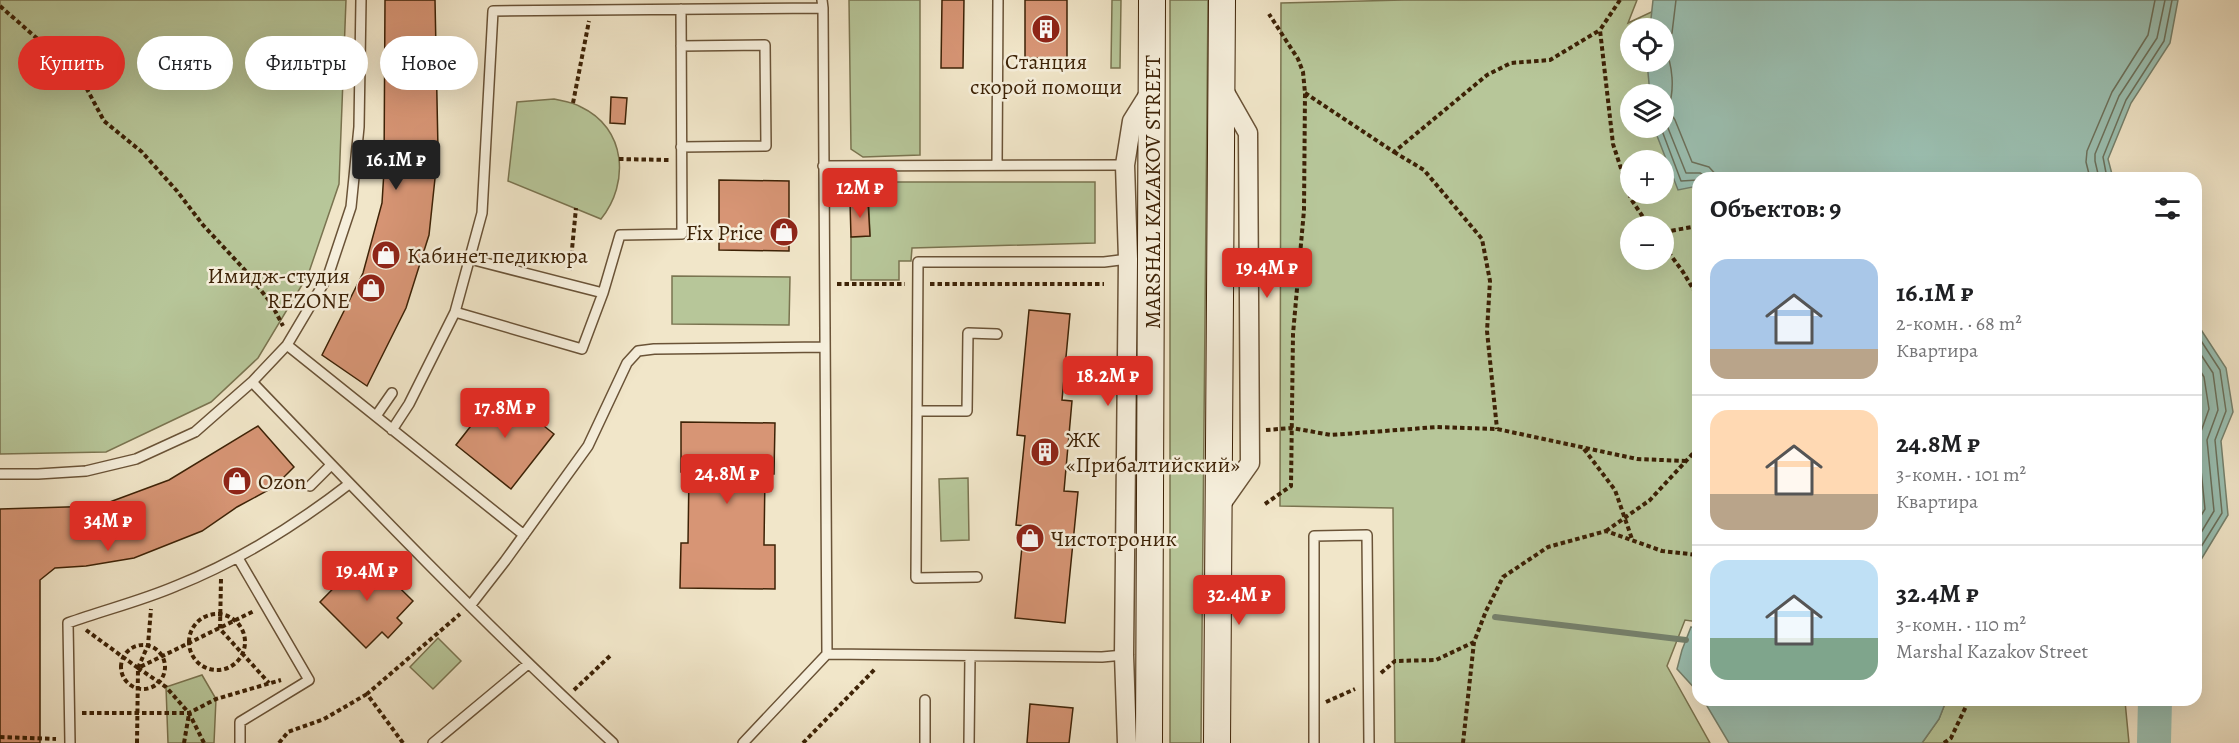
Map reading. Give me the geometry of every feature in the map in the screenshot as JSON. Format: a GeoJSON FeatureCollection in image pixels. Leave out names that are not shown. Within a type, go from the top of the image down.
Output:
{"type":"FeatureCollection","features":[{"type":"Feature","properties":{"kind":"street","name":"MARSHAL KAZAKOV STREET"},"geometry":{"type":"LineString","coordinates":[[1149,743],[1152,0]]}},
{"type":"Feature","properties":{"kind":"street"},"geometry":{"type":"LineString","coordinates":[[1217,743],[1222,0]]}},
{"type":"Feature","properties":{"kind":"street"},"geometry":{"type":"LineString","coordinates":[[1126,743],[1124,656],[1128,259],[1125,165],[1132,121],[1153,87]]}},
{"type":"Feature","properties":{"kind":"lane"},"geometry":{"type":"LineString","coordinates":[[0,474],[86,471],[136,459],[195,432],[252,382],[288,341],[328,276],[351,207],[359,127],[361,0]]}},
{"type":"Feature","properties":{"kind":"lane"},"geometry":{"type":"LineString","coordinates":[[997,165],[998,0]]}},
{"type":"Feature","properties":{"kind":"lane"},"geometry":{"type":"LineString","coordinates":[[392,430],[409,404],[455,312],[482,213],[493,11],[681,9],[823,4],[827,654],[743,743]]}},
{"type":"Feature","properties":{"kind":"lane"},"geometry":{"type":"LineString","coordinates":[[455,312],[582,350],[603,293],[620,235],[682,234],[681,9]]}},
{"type":"Feature","properties":{"kind":"lane"},"geometry":{"type":"LineString","coordinates":[[681,45],[765,45],[766,146],[681,147]]}},
{"type":"Feature","properties":{"kind":"lane"},"geometry":{"type":"LineString","coordinates":[[823,166],[1125,165]]}},
{"type":"Feature","properties":{"kind":"lane"},"geometry":{"type":"LineString","coordinates":[[470,259],[603,293]]}},
{"type":"Feature","properties":{"kind":"lane"},"geometry":{"type":"LineString","coordinates":[[977,577],[916,578],[918,262],[1104,262],[1128,259]]}},
{"type":"Feature","properties":{"kind":"lane"},"geometry":{"type":"LineString","coordinates":[[917,411],[967,411],[968,333],[998,334]]}},
{"type":"Feature","properties":{"kind":"lane"},"geometry":{"type":"LineString","coordinates":[[288,341],[376,417],[524,535]]}},
{"type":"Feature","properties":{"kind":"lane"},"geometry":{"type":"LineString","coordinates":[[470,606],[588,446],[627,363],[638,351],[825,347]]}},
{"type":"Feature","properties":{"kind":"lane"},"geometry":{"type":"LineString","coordinates":[[252,382],[349,484],[528,664],[614,743]]}},
{"type":"Feature","properties":{"kind":"lane"},"geometry":{"type":"LineString","coordinates":[[376,417],[392,393]]}},
{"type":"Feature","properties":{"kind":"lane"},"geometry":{"type":"LineString","coordinates":[[310,486],[332,465]]}},
{"type":"Feature","properties":{"kind":"lane"},"geometry":{"type":"LineString","coordinates":[[70,741],[68,623],[152,596],[220,567],[313,512],[349,484]]}},
{"type":"Feature","properties":{"kind":"lane"},"geometry":{"type":"LineString","coordinates":[[1314,743],[1314,536],[1367,535],[1369,743]]}},
{"type":"Feature","properties":{"kind":"lane"},"geometry":{"type":"LineString","coordinates":[[238,558],[309,680],[240,722],[240,743]]}},
{"type":"Feature","properties":{"kind":"lane"},"geometry":{"type":"LineString","coordinates":[[827,654],[1124,656]]}},
{"type":"Feature","properties":{"kind":"lane"},"geometry":{"type":"LineString","coordinates":[[969,743],[970,656]]}},
{"type":"Feature","properties":{"kind":"lane"},"geometry":{"type":"LineString","coordinates":[[433,743],[528,664]]}},
{"type":"Feature","properties":{"kind":"lane"},"geometry":{"type":"LineString","coordinates":[[925,700],[925,743]]}},
{"type":"Feature","properties":{"kind":"path"},"geometry":{"type":"LineString","coordinates":[[1394,152],[1487,75],[1511,63],[1550,60],[1600,30],[1620,0]]}},
{"type":"Feature","properties":{"kind":"path"},"geometry":{"type":"LineString","coordinates":[[0,6],[80,76],[104,121],[142,152],[271,303],[288,341]]}},
{"type":"Feature","properties":{"kind":"path"},"geometry":{"type":"LineString","coordinates":[[573,103],[591,10]]}},
{"type":"Feature","properties":{"kind":"path"},"geometry":{"type":"LineString","coordinates":[[1265,504],[1291,486],[1293,334],[1304,210],[1305,93],[1303,72],[1298,59],[1269,14]]}},
{"type":"Feature","properties":{"kind":"path"},"geometry":{"type":"LineString","coordinates":[[1600,30],[1613,144],[1631,199],[1642,216]]}},
{"type":"Feature","properties":{"kind":"path"},"geometry":{"type":"LineString","coordinates":[[1305,93],[1424,170],[1482,239],[1490,281],[1487,331],[1497,429]]}},
{"type":"Feature","properties":{"kind":"path"},"geometry":{"type":"LineString","coordinates":[[619,159],[681,160]]}},
{"type":"Feature","properties":{"kind":"path"},"geometry":{"type":"LineString","coordinates":[[570,280],[576,208]]}},
{"type":"Feature","properties":{"kind":"path"},"geometry":{"type":"LineString","coordinates":[[1674,230],[1692,227]]}},
{"type":"Feature","properties":{"kind":"path"},"geometry":{"type":"LineString","coordinates":[[1674,260],[1692,287]]}},
{"type":"Feature","properties":{"kind":"path"},"geometry":{"type":"LineString","coordinates":[[825,284],[1104,284]]}},
{"type":"Feature","properties":{"kind":"path"},"geometry":{"type":"LineString","coordinates":[[1266,430],[1292,428],[1331,435],[1437,427],[1497,429],[1637,459],[1685,461]]}},
{"type":"Feature","properties":{"kind":"path"},"geometry":{"type":"LineString","coordinates":[[1584,448],[1615,490],[1632,540]]}},
{"type":"Feature","properties":{"kind":"path"},"geometry":{"type":"LineString","coordinates":[[1463,743],[1474,642],[1486,611],[1503,578],[1548,547],[1606,531],[1650,500],[1692,454]]}},
{"type":"Feature","properties":{"kind":"path"},"geometry":{"type":"LineString","coordinates":[[1606,531],[1662,551],[1692,554]]}},
{"type":"Feature","properties":{"kind":"path"},"geometry":{"type":"LineString","coordinates":[[220,567],[220,629],[269,683]]}},
{"type":"Feature","properties":{"kind":"path"},"geometry":{"type":"LineString","coordinates":[[137,743],[138,668],[148,645],[152,596]]}},
{"type":"Feature","properties":{"kind":"path"},"geometry":{"type":"LineString","coordinates":[[138,668],[265,605]]}},
{"type":"Feature","properties":{"kind":"path"},"geometry":{"type":"LineString","coordinates":[[279,743],[288,732],[324,719],[368,694],[470,606]]}},
{"type":"Feature","properties":{"kind":"path"},"geometry":{"type":"LineString","coordinates":[[221,615],[236,621],[242,628],[245,640],[238,661],[228,668],[217,670],[206,667],[196,660],[190,650],[190,644],[194,627],[201,619],[221,615]]}},
{"type":"Feature","properties":{"kind":"path"},"geometry":{"type":"LineString","coordinates":[[73,621],[166,687],[189,713],[204,743]]}},
{"type":"Feature","properties":{"kind":"path"},"geometry":{"type":"LineString","coordinates":[[1314,710],[1326,702],[1368,684],[1395,661],[1436,660],[1474,642]]}},
{"type":"Feature","properties":{"kind":"path"},"geometry":{"type":"LineString","coordinates":[[136,645],[148,645],[159,651],[162,656],[165,661],[165,672],[159,683],[150,689],[138,689],[127,684],[121,674],[121,662],[126,651],[136,645]]}},
{"type":"Feature","properties":{"kind":"path"},"geometry":{"type":"LineString","coordinates":[[571,693],[611,655]]}},
{"type":"Feature","properties":{"kind":"path"},"geometry":{"type":"LineString","coordinates":[[803,743],[889,655]]}},
{"type":"Feature","properties":{"kind":"path"},"geometry":{"type":"LineString","coordinates":[[69,713],[189,713],[216,699],[305,673]]}},
{"type":"Feature","properties":{"kind":"path"},"geometry":{"type":"LineString","coordinates":[[368,694],[402,743]]}},
{"type":"Feature","properties":{"kind":"path"},"geometry":{"type":"LineString","coordinates":[[1944,743],[1951,738],[1966,706]]}},
{"type":"Feature","properties":{"kind":"path"},"geometry":{"type":"LineString","coordinates":[[184,743],[189,713]]}},
{"type":"Feature","properties":{"kind":"path"},"geometry":{"type":"LineString","coordinates":[[0,737],[70,741]]}},
{"type":"Feature","properties":{"kind":"shaded area"},"geometry":{"type":"Polygon","coordinates":[[[0,0],[346,0],[345,36],[245,36],[245,90],[343,90],[339,184],[308,275],[258,358],[211,402],[106,452],[0,454],[0,0]]]}},
{"type":"Feature","properties":{"kind":"shaded area"},"geometry":{"type":"Polygon","coordinates":[[[849,0],[920,0],[920,155],[863,157],[851,149],[849,0]]]}},
{"type":"Feature","properties":{"kind":"shaded area"},"geometry":{"type":"Polygon","coordinates":[[[1112,0],[1121,0],[1120,68],[1111,68],[1112,0]]]}},
{"type":"Feature","properties":{"kind":"shaded area"},"geometry":{"type":"Polygon","coordinates":[[[1170,0],[1208,0],[1201,743],[1170,743],[1170,0]]]}},
{"type":"Feature","properties":{"kind":"shaded area"},"geometry":{"type":"Polygon","coordinates":[[[1404,0],[1637,0],[1630,18],[1620,18],[1620,72],[1674,72],[1674,18],[1639,18],[1677,0],[1989,172],[1692,172],[1692,621],[1685,620],[1667,666],[1710,743],[1395,743],[1393,508],[1280,506],[1281,3],[1404,0]]]}},
{"type":"Feature","properties":{"kind":"shaded area"},"geometry":{"type":"Polygon","coordinates":[[[554,99],[575,104],[596,116],[607,128],[615,142],[619,157],[619,173],[610,205],[601,219],[508,181],[517,102],[554,99]]]}},
{"type":"Feature","properties":{"kind":"shaded area"},"geometry":{"type":"Polygon","coordinates":[[[868,182],[1095,182],[1095,243],[912,248],[911,261],[899,261],[899,280],[851,280],[851,237],[870,236],[868,182]]]}},
{"type":"Feature","properties":{"kind":"shaded area"},"geometry":{"type":"Polygon","coordinates":[[[672,276],[790,277],[789,325],[672,324],[672,276]]]}},
{"type":"Feature","properties":{"kind":"shaded area"},"geometry":{"type":"Polygon","coordinates":[[[968,478],[969,540],[941,541],[939,479],[968,478]]]}},
{"type":"Feature","properties":{"kind":"shaded area"},"geometry":{"type":"Polygon","coordinates":[[[438,638],[461,661],[433,689],[410,667],[438,638]]]}},
{"type":"Feature","properties":{"kind":"shaded area"},"geometry":{"type":"Polygon","coordinates":[[[202,675],[216,699],[214,743],[168,743],[166,687],[202,675]]]}},
{"type":"Feature","properties":{"kind":"shaded area"},"geometry":{"type":"Polygon","coordinates":[[[1944,706],[2125,706],[2129,743],[1922,743],[1939,719],[1944,706]]]}},
{"type":"Feature","properties":{"kind":"water"},"geometry":{"type":"Polygon","coordinates":[[[1653,0],[2178,0],[2170,43],[2131,103],[2108,159],[2111,172],[1692,172],[1692,187],[1678,190],[1674,180],[1674,150],[1663,150],[1658,138],[1674,138],[1674,84],[1649,84],[1648,72],[1674,72],[1674,18],[1651,18],[1653,0]]]}},
{"type":"Feature","properties":{"kind":"water"},"geometry":{"type":"Polygon","coordinates":[[[2202,331],[2226,368],[2233,412],[2221,441],[2228,515],[2202,558],[2202,331]]]}},
{"type":"Feature","properties":{"kind":"water"},"geometry":{"type":"Polygon","coordinates":[[[1692,627],[1692,685],[1677,669],[1692,627]]]}},
{"type":"Feature","properties":{"kind":"water"},"geometry":{"type":"Polygon","coordinates":[[[1707,706],[1944,706],[1939,719],[1922,743],[1729,743],[1707,706]]]}},
{"type":"Feature","properties":{"kind":"building"},"geometry":{"type":"Polygon","coordinates":[[[385,0],[435,0],[436,36],[385,36],[385,0]]]}},
{"type":"Feature","properties":{"kind":"building"},"geometry":{"type":"Polygon","coordinates":[[[942,0],[964,0],[963,68],[941,68],[942,0]]]}},
{"type":"Feature","properties":{"kind":"building","name":"Станция скорой помощи"},"geometry":{"type":"Polygon","coordinates":[[[1025,0],[1067,0],[1067,58],[1025,58],[1025,0]]]}},
{"type":"Feature","properties":{"kind":"building"},"geometry":{"type":"Polygon","coordinates":[[[384,90],[437,90],[438,150],[429,235],[406,308],[367,386],[322,355],[363,273],[382,203],[384,90]]]}},
{"type":"Feature","properties":{"kind":"building"},"geometry":{"type":"Polygon","coordinates":[[[611,97],[627,98],[625,124],[610,123],[611,97]]]}},
{"type":"Feature","properties":{"kind":"building"},"geometry":{"type":"Polygon","coordinates":[[[719,180],[789,181],[789,251],[719,250],[719,180]]]}},
{"type":"Feature","properties":{"kind":"building"},"geometry":{"type":"Polygon","coordinates":[[[868,201],[870,236],[851,237],[850,202],[868,201]]]}},
{"type":"Feature","properties":{"kind":"building","name":"ЖК «Прибалтийский»"},"geometry":{"type":"Polygon","coordinates":[[[1029,310],[1070,314],[1062,400],[1072,401],[1064,491],[1078,492],[1065,623],[1015,618],[1024,526],[1016,525],[1025,436],[1017,435],[1029,310]]]}},
{"type":"Feature","properties":{"kind":"building"},"geometry":{"type":"Polygon","coordinates":[[[499,390],[554,434],[511,489],[456,445],[499,390]]]}},
{"type":"Feature","properties":{"kind":"building"},"geometry":{"type":"Polygon","coordinates":[[[681,422],[775,423],[774,474],[765,474],[764,545],[775,545],[775,589],[680,588],[681,543],[688,543],[689,472],[681,472],[681,422]]]}},
{"type":"Feature","properties":{"kind":"building"},"geometry":{"type":"Polygon","coordinates":[[[258,426],[294,467],[274,487],[237,507],[202,531],[134,558],[86,566],[55,568],[40,580],[40,743],[0,743],[0,509],[99,506],[169,480],[258,426]]]}},
{"type":"Feature","properties":{"kind":"building"},"geometry":{"type":"Polygon","coordinates":[[[366,555],[413,601],[397,618],[402,623],[388,638],[382,632],[366,648],[320,602],[366,555]]]}},
{"type":"Feature","properties":{"kind":"building"},"geometry":{"type":"Polygon","coordinates":[[[1030,704],[1073,708],[1069,743],[1027,743],[1030,704]]]}},
{"type":"Feature","properties":{"kind":"waterway"},"geometry":{"type":"LineString","coordinates":[[1495,617],[1686,640]]}},
{"type":"Feature","properties":{"kind":"waterway"},"geometry":{"type":"LineString","coordinates":[[2154,743],[2155,706]]}},
{"type":"Feature","properties":{"kind":"place","name":"Станция скорой помощи"},"geometry":{"type":"Point","coordinates":[1046,29]}},
{"type":"Feature","properties":{"kind":"place","name":"Fix Price"},"geometry":{"type":"Point","coordinates":[784,232]}},
{"type":"Feature","properties":{"kind":"place","name":"Кабинет педикюра"},"geometry":{"type":"Point","coordinates":[386,255]}},
{"type":"Feature","properties":{"kind":"place","name":"Имидж-студия REZONE"},"geometry":{"type":"Point","coordinates":[371,288]}},
{"type":"Feature","properties":{"kind":"place","name":"ЖК «Прибалтийский»"},"geometry":{"type":"Point","coordinates":[1045,452]}},
{"type":"Feature","properties":{"kind":"place","name":"Ozon"},"geometry":{"type":"Point","coordinates":[237,481]}},
{"type":"Feature","properties":{"kind":"place","name":"Чистотроник"},"geometry":{"type":"Point","coordinates":[1030,538]}}]}
